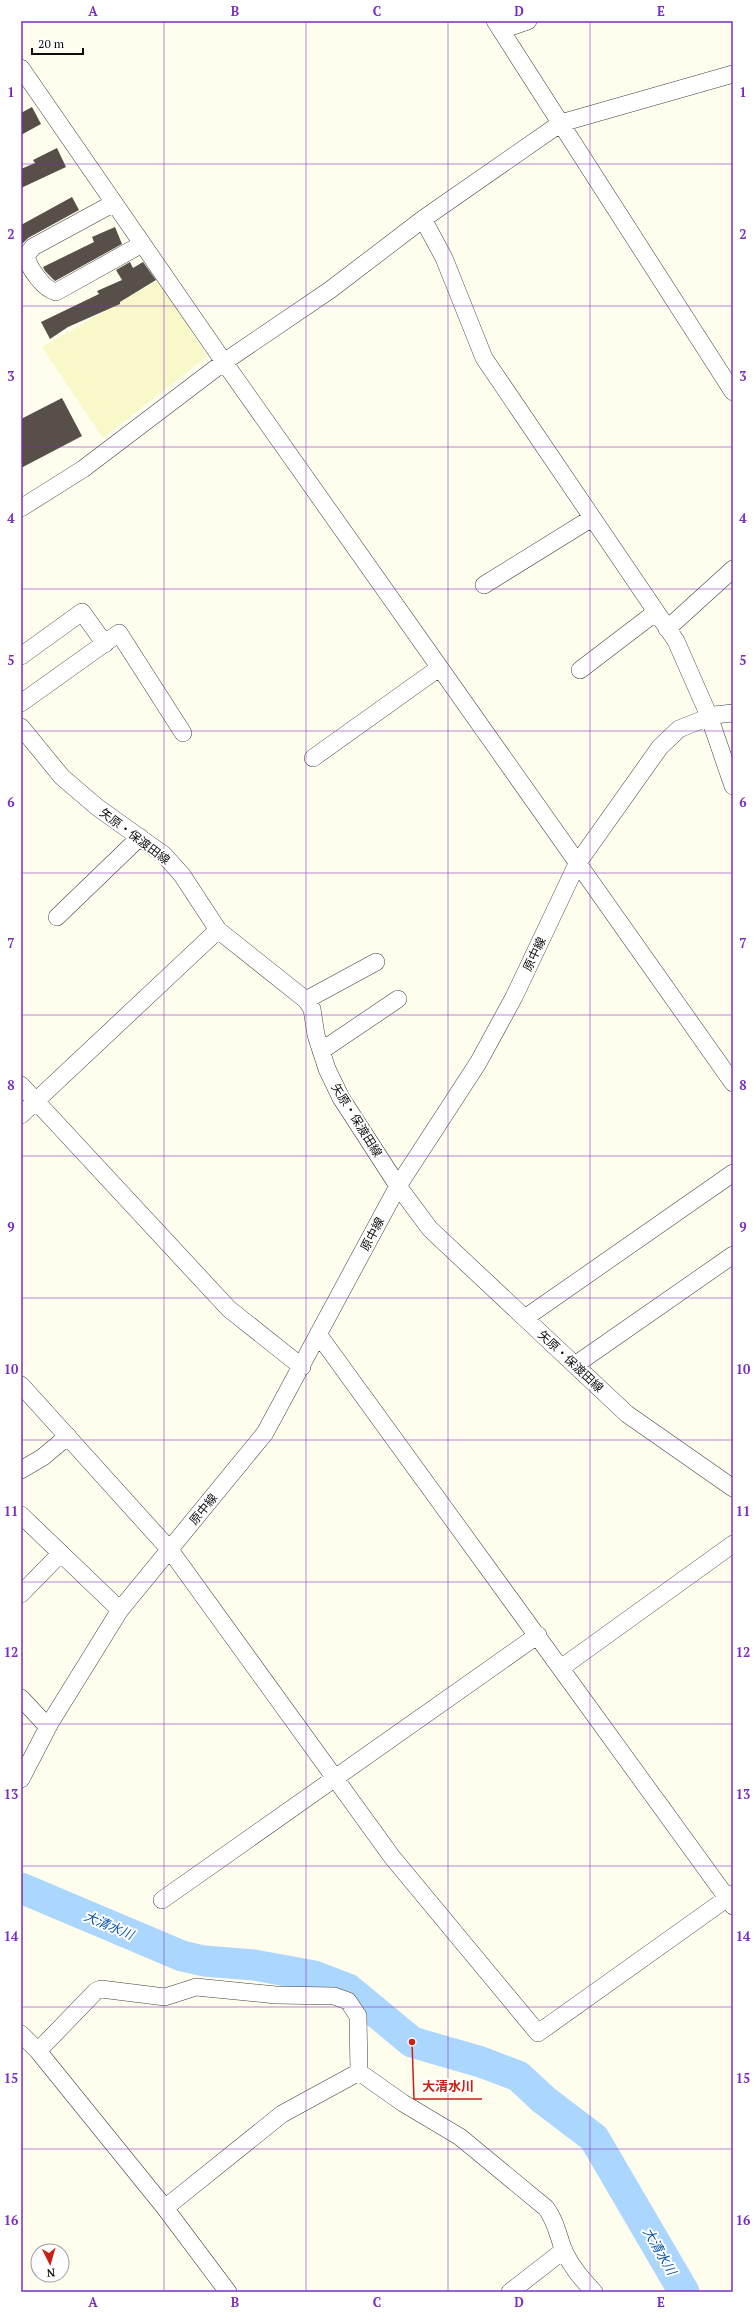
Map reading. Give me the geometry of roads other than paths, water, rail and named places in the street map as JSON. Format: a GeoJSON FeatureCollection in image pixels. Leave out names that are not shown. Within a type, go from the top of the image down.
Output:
{"type":"FeatureCollection","features":[{"type":"Feature","properties":{"kind":"street"},"geometry":{"type":"LineString","coordinates":[[528,21],[498,26],[733,392]]}},
{"type":"Feature","properties":{"kind":"street"},"geometry":{"type":"LineString","coordinates":[[21,68],[224,362],[733,1083]]}},
{"type":"Feature","properties":{"kind":"street"},"geometry":{"type":"LineString","coordinates":[[21,508],[83,469],[224,362],[330,290],[423,219],[561,123],[733,74]]}},
{"type":"Feature","properties":{"kind":"street"},"geometry":{"type":"LineString","coordinates":[[114,203],[33,247],[26,256],[29,265],[48,288],[56,292],[142,244]]}},
{"type":"Feature","properties":{"kind":"street"},"geometry":{"type":"LineString","coordinates":[[423,219],[444,258],[484,358],[676,641],[709,716],[733,786]]}},
{"type":"Feature","properties":{"kind":"street"},"geometry":{"type":"LineString","coordinates":[[484,585],[592,518]]}},
{"type":"Feature","properties":{"kind":"street"},"geometry":{"type":"LineString","coordinates":[[667,629],[733,569]]}},
{"type":"Feature","properties":{"kind":"street"},"geometry":{"type":"LineString","coordinates":[[21,656],[82,612],[105,644]]}},
{"type":"Feature","properties":{"kind":"street"},"geometry":{"type":"LineString","coordinates":[[580,670],[656,612]]}},
{"type":"Feature","properties":{"kind":"street"},"geometry":{"type":"LineString","coordinates":[[21,703],[119,633],[183,733]]}},
{"type":"Feature","properties":{"kind":"street"},"geometry":{"type":"LineString","coordinates":[[312,758],[439,668]]}},
{"type":"Feature","properties":{"kind":"street","name":"原中線"},"geometry":{"type":"LineString","coordinates":[[21,1779],[48,1727],[120,1610],[265,1432],[302,1367],[318,1334],[398,1186],[478,1063],[514,997],[577,864],[660,747],[678,729],[709,716],[733,713]]}},
{"type":"Feature","properties":{"kind":"street","name":"矢原・保渡田線"},"geometry":{"type":"LineString","coordinates":[[23,733],[62,777],[97,807],[164,855],[182,875],[218,930],[306,1000],[312,1009],[321,1051],[327,1069],[341,1098],[398,1186],[430,1229],[627,1414],[733,1488]]}},
{"type":"Feature","properties":{"kind":"street"},"geometry":{"type":"LineString","coordinates":[[57,917],[140,838]]}},
{"type":"Feature","properties":{"kind":"street"},"geometry":{"type":"LineString","coordinates":[[21,1114],[218,930]]}},
{"type":"Feature","properties":{"kind":"street"},"geometry":{"type":"LineString","coordinates":[[306,1000],[376,962]]}},
{"type":"Feature","properties":{"kind":"street"},"geometry":{"type":"LineString","coordinates":[[321,1051],[398,999]]}},
{"type":"Feature","properties":{"kind":"street"},"geometry":{"type":"LineString","coordinates":[[21,1085],[229,1309],[302,1367]]}},
{"type":"Feature","properties":{"kind":"street"},"geometry":{"type":"LineString","coordinates":[[525,1318],[733,1173]]}},
{"type":"Feature","properties":{"kind":"street"},"geometry":{"type":"LineString","coordinates":[[575,1365],[733,1255]]}},
{"type":"Feature","properties":{"kind":"street"},"geometry":{"type":"LineString","coordinates":[[21,1385],[170,1550],[392,1857],[538,2033],[731,1899],[318,1334]]}},
{"type":"Feature","properties":{"kind":"street"},"geometry":{"type":"LineString","coordinates":[[21,1470],[43,1457],[68,1436]]}},
{"type":"Feature","properties":{"kind":"street"},"geometry":{"type":"LineString","coordinates":[[21,1515],[120,1610]]}},
{"type":"Feature","properties":{"kind":"street"},"geometry":{"type":"LineString","coordinates":[[561,1668],[733,1544]]}},
{"type":"Feature","properties":{"kind":"street"},"geometry":{"type":"LineString","coordinates":[[21,1594],[60,1553]]}},
{"type":"Feature","properties":{"kind":"street"},"geometry":{"type":"LineString","coordinates":[[162,1900],[538,1635]]}},
{"type":"Feature","properties":{"kind":"street"},"geometry":{"type":"LineString","coordinates":[[21,1698],[48,1727]]}},
{"type":"Feature","properties":{"kind":"street"},"geometry":{"type":"LineString","coordinates":[[38,2051],[96,1992],[101,1989],[165,1997],[196,1987],[276,1996],[334,1996],[348,2001],[358,2016],[360,2034],[359,2072]]}},
{"type":"Feature","properties":{"kind":"street"},"geometry":{"type":"LineString","coordinates":[[21,2034],[38,2051],[165,2208],[228,2292]]}},
{"type":"Feature","properties":{"kind":"street"},"geometry":{"type":"LineString","coordinates":[[165,2208],[282,2114],[359,2072]]}},
{"type":"Feature","properties":{"kind":"street"},"geometry":{"type":"LineString","coordinates":[[359,2072],[403,2103],[460,2138],[546,2208],[554,2219],[564,2250],[575,2272],[594,2292]]}},
{"type":"Feature","properties":{"kind":"street"},"geometry":{"type":"LineString","coordinates":[[510,2292],[564,2250]]}},
{"type":"Feature","properties":{"kind":"waterway","name":"大清水川"},"geometry":{"type":"LineString","coordinates":[[21,1888],[182,1956],[204,1961],[254,1965],[314,1976],[348,1989],[412,2042],[481,2062],[518,2076],[544,2100],[594,2138],[684,2292]]}},
{"type":"Feature","properties":{"kind":"place","name":"大清水川"},"geometry":{"type":"Point","coordinates":[412,2042]}}]}
